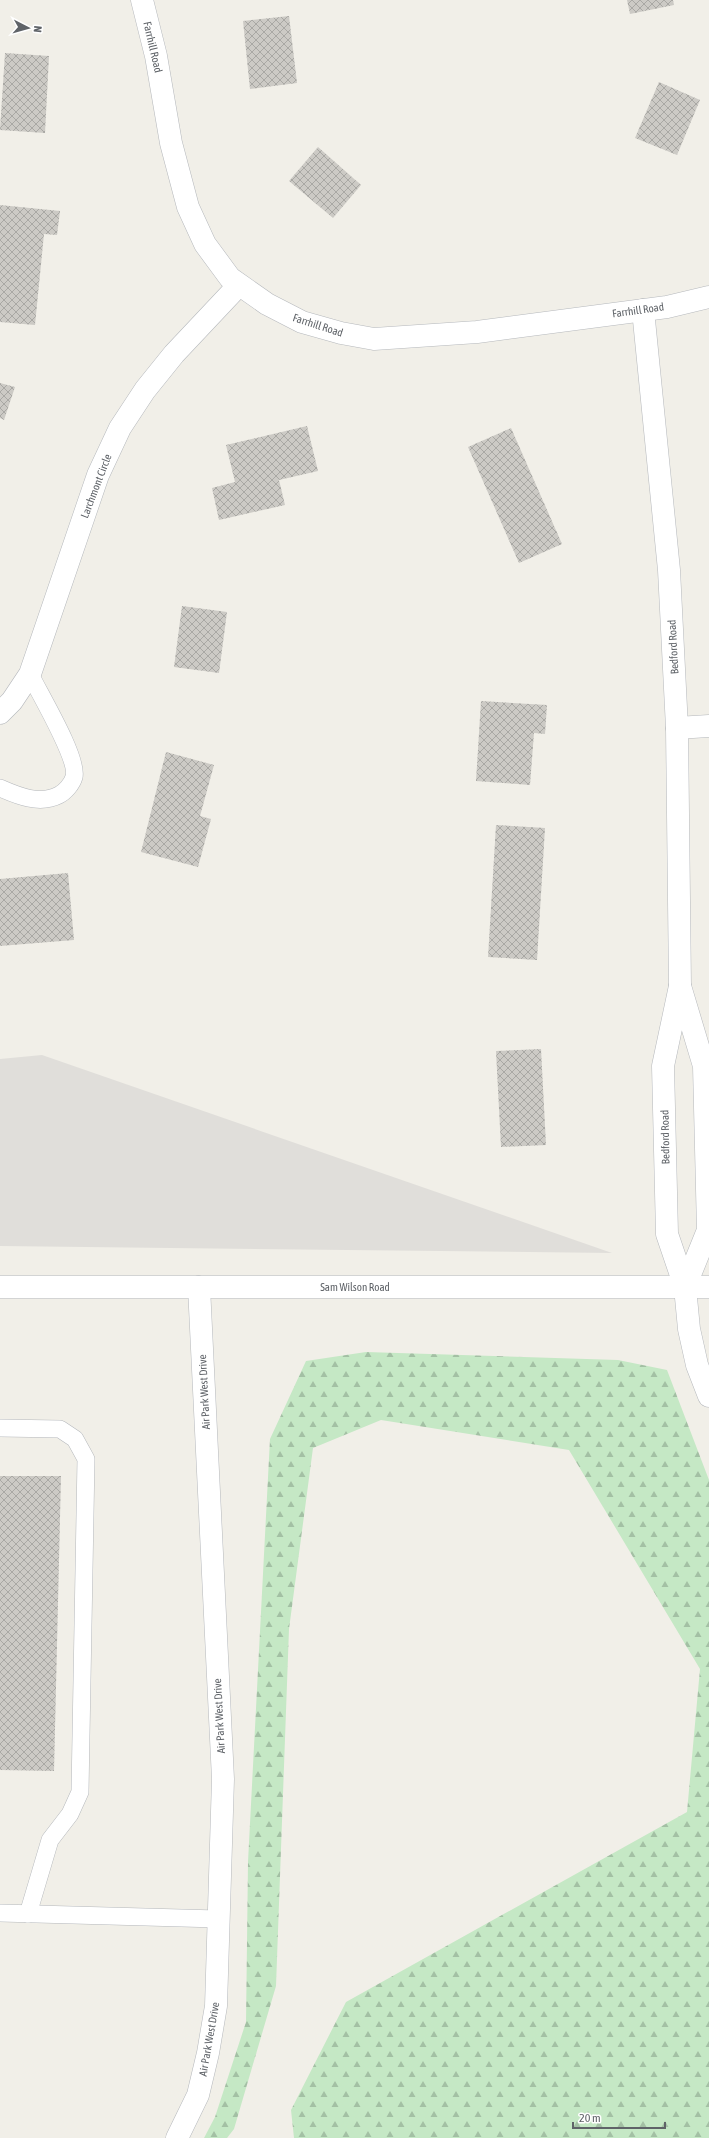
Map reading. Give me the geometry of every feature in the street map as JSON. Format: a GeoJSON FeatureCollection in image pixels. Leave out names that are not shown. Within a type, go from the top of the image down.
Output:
{"type":"FeatureCollection","features":[{"type":"Feature","properties":{"kind":"street","name":"Farrhill Road"},"geometry":{"type":"LineString","coordinates":[[142,0],[156,56],[171,143],[188,207],[205,244],[230,278],[238,286],[267,304],[302,322],[341,333],[374,339],[477,332],[667,307],[709,297]]}},
{"type":"Feature","properties":{"kind":"street","name":"Larchmont Circle"},"geometry":{"type":"LineString","coordinates":[[0,713],[12,701],[30,674],[98,475],[120,428],[144,390],[174,354],[238,286]]}},
{"type":"Feature","properties":{"kind":"street","name":"Bedford Road"},"geometry":{"type":"LineString","coordinates":[[643,310],[669,570],[677,728],[680,986],[663,1066],[667,1234],[684,1287],[689,1329],[697,1365],[709,1396]]}},
{"type":"Feature","properties":{"kind":"street"},"geometry":{"type":"LineString","coordinates":[[677,728],[709,726]]}},
{"type":"Feature","properties":{"kind":"street","name":"Bedford Road"},"geometry":{"type":"LineString","coordinates":[[680,986],[704,1066],[708,1230],[684,1287]]}},
{"type":"Feature","properties":{"kind":"street","name":"Air Park West Drive"},"geometry":{"type":"LineString","coordinates":[[177,2138],[198,2095],[208,2053],[216,2006],[222,1779],[199,1287]]}},
{"type":"Feature","properties":{"kind":"street","name":"Sam Wilson Road"},"geometry":{"type":"LineString","coordinates":[[0,1288],[709,1287]]}},
{"type":"Feature","properties":{"kind":"lane"},"geometry":{"type":"LineString","coordinates":[[0,788],[34,800],[53,798],[65,792],[74,776],[72,756],[30,674]]}},
{"type":"Feature","properties":{"kind":"lane"},"geometry":{"type":"LineString","coordinates":[[0,1428],[60,1429],[75,1439],[86,1459],[80,1792],[70,1814],[50,1840],[28,1914]]}},
{"type":"Feature","properties":{"kind":"lane"},"geometry":{"type":"LineString","coordinates":[[0,1913],[218,1918]]}},
{"type":"Feature","properties":{"kind":"shaded area"},"geometry":{"type":"Polygon","coordinates":[[[42,1055],[612,1253],[0,1246],[0,1059],[42,1055]]]}},
{"type":"Feature","properties":{"kind":"green space"},"geometry":{"type":"Polygon","coordinates":[[[366,1352],[618,1360],[667,1370],[709,1480],[709,2138],[294,2138],[291,2110],[346,2002],[687,1812],[700,1669],[569,1450],[381,1420],[313,1448],[289,1629],[276,1986],[234,2129],[227,2138],[204,2138],[215,2117],[246,2022],[248,1862],[270,1439],[306,1361],[366,1352]]]}},
{"type":"Feature","properties":{"kind":"building"},"geometry":{"type":"Polygon","coordinates":[[[627,0],[673,0],[674,5],[630,14],[627,0]]]}},
{"type":"Feature","properties":{"kind":"building"},"geometry":{"type":"Polygon","coordinates":[[[289,16],[297,83],[250,89],[243,21],[289,16]]]}},
{"type":"Feature","properties":{"kind":"building"},"geometry":{"type":"Polygon","coordinates":[[[5,53],[49,56],[45,133],[0,130],[5,53]]]}},
{"type":"Feature","properties":{"kind":"building"},"geometry":{"type":"Polygon","coordinates":[[[659,82],[700,100],[677,155],[635,138],[659,82]]]}},
{"type":"Feature","properties":{"kind":"building"},"geometry":{"type":"Polygon","coordinates":[[[318,147],[361,185],[333,218],[289,181],[318,147]]]}},
{"type":"Feature","properties":{"kind":"building"},"geometry":{"type":"Polygon","coordinates":[[[0,205],[60,211],[57,235],[44,234],[35,325],[0,322],[0,205]]]}},
{"type":"Feature","properties":{"kind":"building"},"geometry":{"type":"Polygon","coordinates":[[[0,383],[15,387],[4,420],[0,418],[0,383]]]}},
{"type":"Feature","properties":{"kind":"building"},"geometry":{"type":"Polygon","coordinates":[[[307,426],[318,471],[279,480],[285,505],[219,520],[212,488],[235,482],[226,445],[307,426]]]}},
{"type":"Feature","properties":{"kind":"building"},"geometry":{"type":"Polygon","coordinates":[[[511,428],[562,544],[519,563],[468,447],[511,428]]]}},
{"type":"Feature","properties":{"kind":"building"},"geometry":{"type":"Polygon","coordinates":[[[182,606],[227,612],[219,673],[174,667],[182,606]]]}},
{"type":"Feature","properties":{"kind":"building"},"geometry":{"type":"Polygon","coordinates":[[[481,701],[547,705],[545,734],[534,733],[530,785],[476,781],[481,701]]]}},
{"type":"Feature","properties":{"kind":"building"},"geometry":{"type":"Polygon","coordinates":[[[166,752],[214,765],[200,816],[211,819],[198,867],[141,852],[166,752]]]}},
{"type":"Feature","properties":{"kind":"building"},"geometry":{"type":"Polygon","coordinates":[[[496,825],[545,828],[537,960],[488,957],[496,825]]]}},
{"type":"Feature","properties":{"kind":"building"},"geometry":{"type":"Polygon","coordinates":[[[68,873],[74,940],[0,946],[0,879],[68,873]]]}},
{"type":"Feature","properties":{"kind":"building"},"geometry":{"type":"Polygon","coordinates":[[[541,1049],[546,1145],[501,1147],[496,1051],[541,1049]]]}},
{"type":"Feature","properties":{"kind":"building"},"geometry":{"type":"Polygon","coordinates":[[[0,1476],[61,1476],[54,1771],[0,1770],[0,1476]]]}}]}
